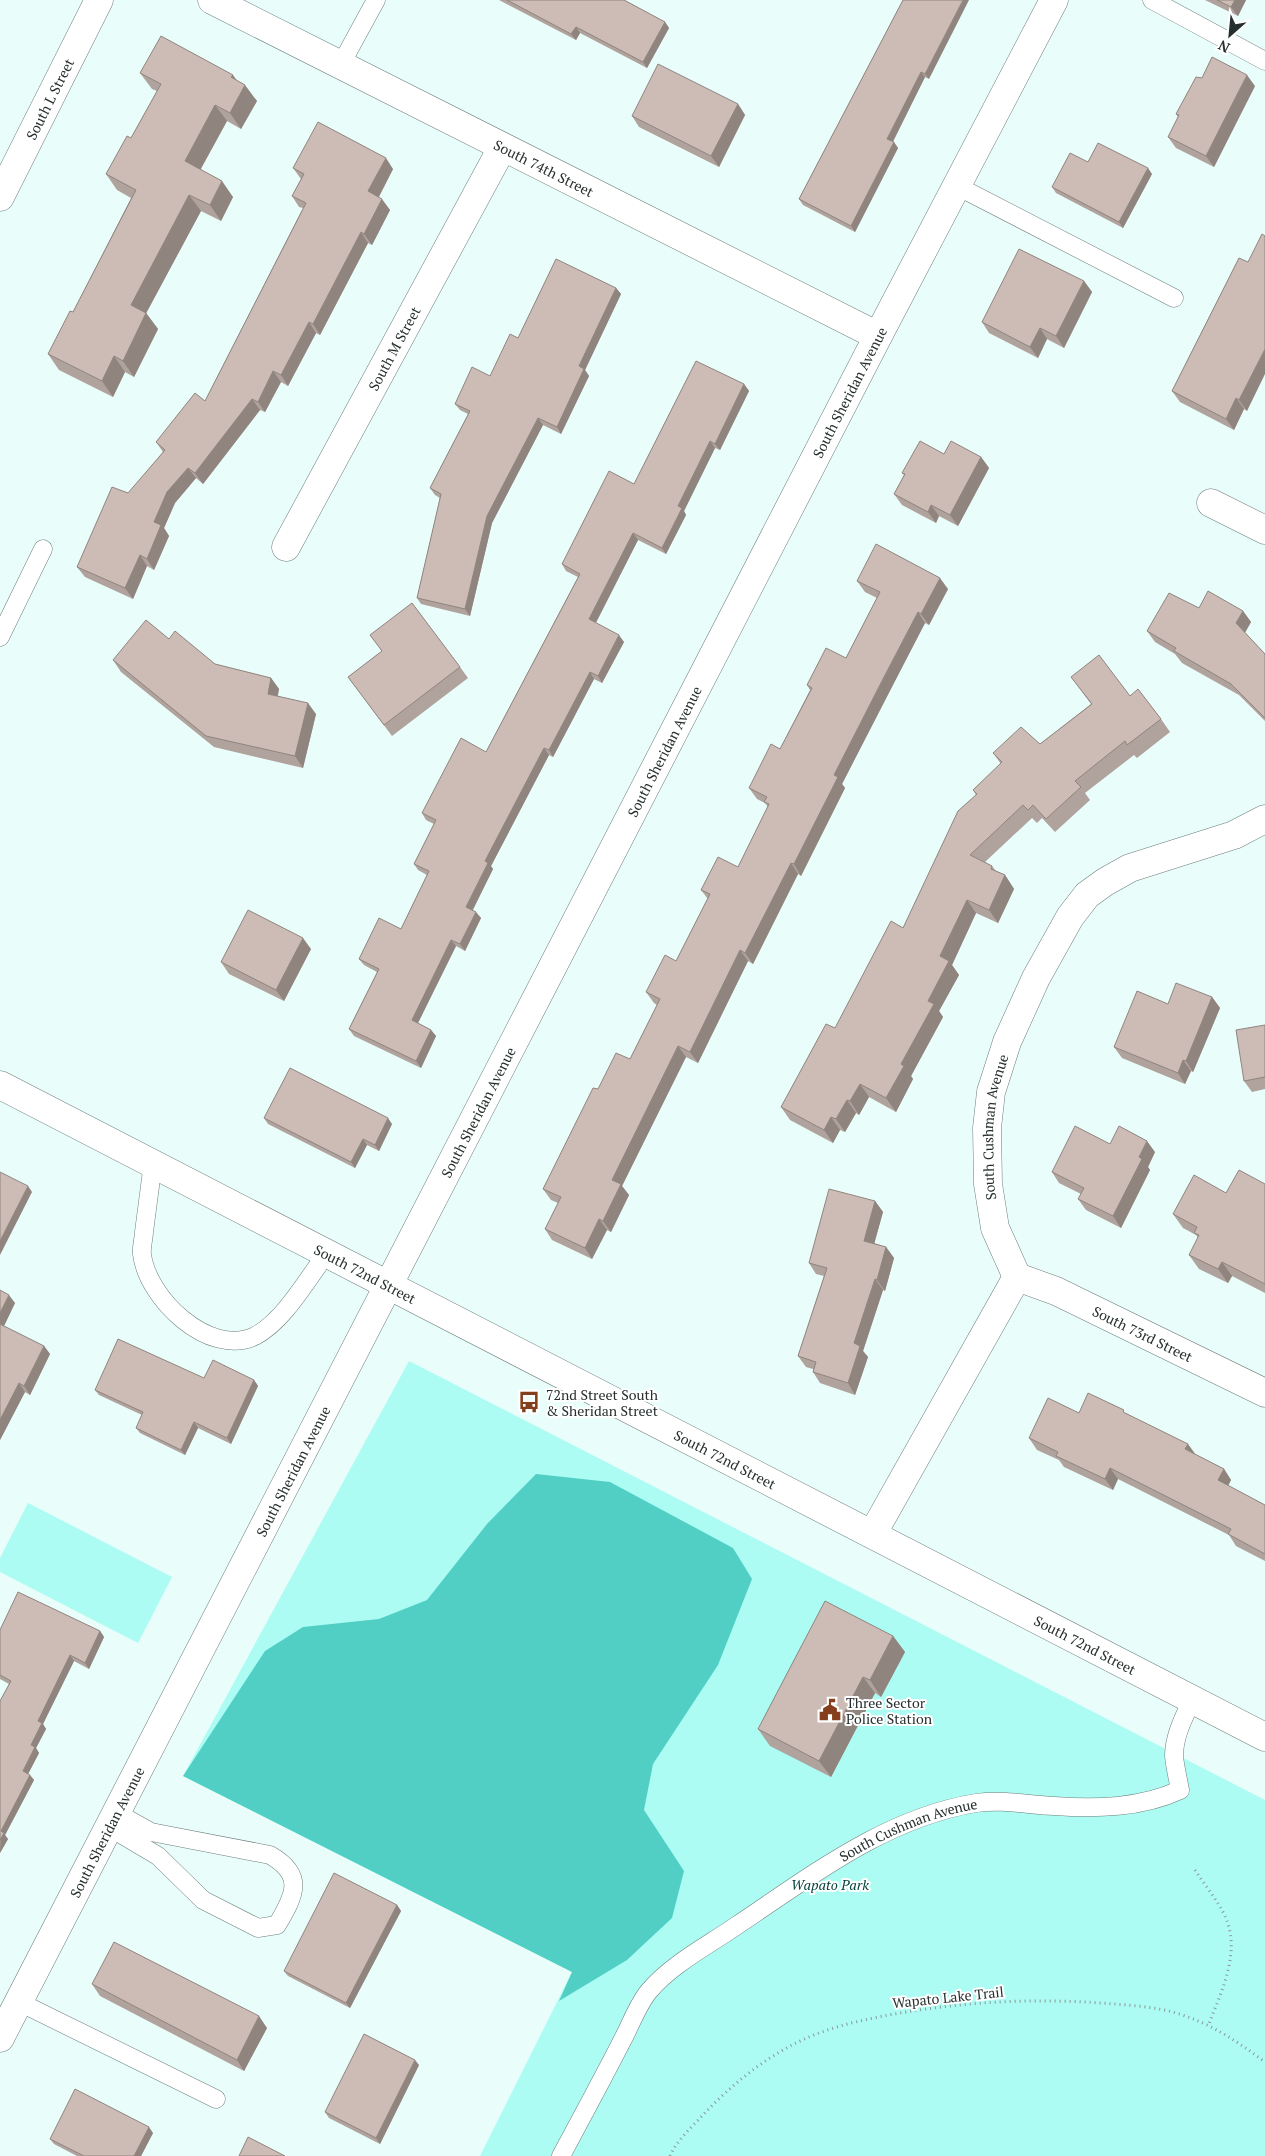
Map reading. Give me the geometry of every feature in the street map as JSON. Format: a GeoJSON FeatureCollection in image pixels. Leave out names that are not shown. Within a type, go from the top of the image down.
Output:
{"type":"FeatureCollection","features":[{"type":"Feature","properties":{"kind":"street","name":"South L Street"},"geometry":{"type":"LineString","coordinates":[[0,197],[99,0]]}},
{"type":"Feature","properties":{"kind":"street","name":"South 74th Street"},"geometry":{"type":"LineString","coordinates":[[212,0],[502,148],[878,336]]}},
{"type":"Feature","properties":{"kind":"street","name":"South Sheridan Avenue"},"geometry":{"type":"LineString","coordinates":[[0,2038],[390,1286],[878,336],[1054,0]]}},
{"type":"Feature","properties":{"kind":"street","name":"South M Street"},"geometry":{"type":"LineString","coordinates":[[286,548],[502,148]]}},
{"type":"Feature","properties":{"kind":"street"},"geometry":{"type":"LineString","coordinates":[[1211,503],[1265,530]]}},
{"type":"Feature","properties":{"kind":"street","name":"South Cushman Avenue"},"geometry":{"type":"LineString","coordinates":[[1017,1277],[995,1228],[988,1184],[987,1128],[991,1092],[1007,1042],[1036,978],[1070,917],[1087,895],[1105,882],[1140,864],[1234,835],[1265,819]]}},
{"type":"Feature","properties":{"kind":"street","name":"South 72nd Street"},"geometry":{"type":"LineString","coordinates":[[0,1085],[873,1533],[1265,1737]]}},
{"type":"Feature","properties":{"kind":"street"},"geometry":{"type":"LineString","coordinates":[[873,1533],[1017,1277]]}},
{"type":"Feature","properties":{"kind":"street","name":"South 73rd Street"},"geometry":{"type":"LineString","coordinates":[[1017,1277],[1056,1291],[1265,1393]]}},
{"type":"Feature","properties":{"kind":"lane"},"geometry":{"type":"LineString","coordinates":[[340,66],[376,0]]}},
{"type":"Feature","properties":{"kind":"lane"},"geometry":{"type":"LineString","coordinates":[[1152,0],[1265,61]]}},
{"type":"Feature","properties":{"kind":"lane"},"geometry":{"type":"LineString","coordinates":[[957,186],[1174,298]]}},
{"type":"Feature","properties":{"kind":"lane"},"geometry":{"type":"LineString","coordinates":[[0,637],[43,549]]}},
{"type":"Feature","properties":{"kind":"lane"},"geometry":{"type":"LineString","coordinates":[[153,1163],[142,1254],[152,1283],[165,1304],[181,1319],[206,1334],[233,1341],[254,1336],[269,1326],[283,1311],[327,1253]]}},
{"type":"Feature","properties":{"kind":"lane","name":"South Cushman Avenue"},"geometry":{"type":"LineString","coordinates":[[561,2156],[648,1992],[675,1968],[843,1854],[898,1827],[936,1813],[978,1803],[1014,1802],[1093,1807],[1136,1804],[1157,1801],[1180,1790],[1174,1756],[1181,1723],[1192,1700]]}},
{"type":"Feature","properties":{"kind":"lane"},"geometry":{"type":"LineString","coordinates":[[113,1820],[151,1832],[270,1855],[284,1863],[292,1874],[294,1887],[287,1907],[277,1925],[258,1928],[203,1900],[183,1883],[158,1856],[113,1820]]}},
{"type":"Feature","properties":{"kind":"lane"},"geometry":{"type":"LineString","coordinates":[[19,2002],[216,2099]]}},
{"type":"Feature","properties":{"kind":"path"},"geometry":{"type":"LineString","coordinates":[[1195,1870],[1224,1913],[1231,1939],[1228,1973],[1208,2026]]}},
{"type":"Feature","properties":{"kind":"path","name":"Wapato Lake Trail"},"geometry":{"type":"LineString","coordinates":[[670,2156],[675,2145],[720,2097],[761,2065],[808,2037],[855,2021],[914,2010],[977,2003],[1058,2000],[1136,2006],[1174,2013],[1208,2026],[1231,2038],[1265,2062]]}},
{"type":"Feature","properties":{"kind":"green space","name":"Wapato Park"},"geometry":{"type":"Polygon","coordinates":[[[409,1361],[1265,1800],[1265,2156],[480,2156],[572,1972],[183,1776],[409,1361]]]}},
{"type":"Feature","properties":{"kind":"green space"},"geometry":{"type":"Polygon","coordinates":[[[28,1503],[172,1577],[138,1643],[0,1572],[0,1558],[28,1503]]]}},
{"type":"Feature","properties":{"kind":"shaded area"},"geometry":{"type":"Polygon","coordinates":[[[536,1474],[610,1482],[733,1548],[752,1579],[718,1665],[653,1764],[644,1810],[684,1871],[672,1918],[627,1960],[559,2001],[572,1972],[183,1776],[265,1651],[303,1627],[379,1619],[427,1600],[487,1524],[536,1474]]]}},
{"type":"Feature","properties":{"kind":"building"},"geometry":{"type":"Polygon","coordinates":[[[507,0],[624,0],[665,22],[643,62],[576,27],[571,34],[507,0]]]}},
{"type":"Feature","properties":{"kind":"building"},"geometry":{"type":"Polygon","coordinates":[[[903,0],[963,0],[925,74],[921,72],[887,139],[894,142],[851,226],[799,199],[903,0]]]}},
{"type":"Feature","properties":{"kind":"building"},"geometry":{"type":"Polygon","coordinates":[[[1217,0],[1235,0],[1231,7],[1217,0]]]}},
{"type":"Feature","properties":{"kind":"building"},"geometry":{"type":"Polygon","coordinates":[[[161,36],[233,75],[231,77],[245,85],[230,113],[215,105],[185,161],[222,181],[210,205],[189,195],[131,305],[146,313],[123,361],[114,356],[102,381],[48,354],[70,311],[73,312],[136,190],[106,174],[127,136],[131,138],[161,84],[140,73],[161,36]]]}},
{"type":"Feature","properties":{"kind":"building"},"geometry":{"type":"Polygon","coordinates":[[[1212,57],[1247,75],[1206,156],[1168,137],[1179,115],[1176,114],[1196,77],[1202,78],[1212,57]]]}},
{"type":"Feature","properties":{"kind":"building"},"geometry":{"type":"Polygon","coordinates":[[[658,64],[738,104],[711,156],[632,116],[658,64]]]}},
{"type":"Feature","properties":{"kind":"building"},"geometry":{"type":"Polygon","coordinates":[[[318,122],[386,158],[368,191],[382,199],[364,234],[361,232],[313,324],[309,322],[281,375],[273,371],[258,402],[252,399],[195,473],[188,468],[167,492],[154,522],[161,525],[147,559],[140,555],[125,588],[77,567],[112,487],[128,493],[165,450],[156,442],[195,393],[205,401],[306,203],[292,196],[304,174],[293,168],[318,122]]]}},
{"type":"Feature","properties":{"kind":"building"},"geometry":{"type":"Polygon","coordinates":[[[1098,143],[1148,168],[1119,222],[1052,187],[1070,153],[1088,162],[1098,143]]]}},
{"type":"Feature","properties":{"kind":"building"},"geometry":{"type":"Polygon","coordinates":[[[1262,234],[1265,236],[1265,349],[1239,400],[1236,398],[1226,419],[1172,391],[1239,258],[1248,262],[1262,234]]]}},
{"type":"Feature","properties":{"kind":"building"},"geometry":{"type":"Polygon","coordinates":[[[1019,249],[1084,281],[1056,336],[1040,328],[1030,347],[982,322],[1019,249]]]}},
{"type":"Feature","properties":{"kind":"building"},"geometry":{"type":"Polygon","coordinates":[[[556,259],[616,288],[579,366],[584,369],[557,427],[538,418],[487,516],[465,609],[417,598],[441,494],[430,488],[470,411],[455,404],[472,367],[490,376],[510,334],[518,338],[556,259]]]}},
{"type":"Feature","properties":{"kind":"building"},"geometry":{"type":"Polygon","coordinates":[[[696,361],[744,384],[715,444],[710,441],[678,506],[682,508],[662,548],[633,533],[589,619],[619,635],[598,676],[590,672],[549,750],[544,748],[485,861],[488,863],[466,907],[476,912],[460,944],[451,940],[412,1020],[431,1030],[416,1061],[349,1029],[379,969],[359,959],[379,918],[401,929],[429,871],[414,864],[436,820],[422,813],[461,738],[486,752],[580,574],[562,564],[609,471],[634,484],[696,361]]]}},
{"type":"Feature","properties":{"kind":"building"},"geometry":{"type":"Polygon","coordinates":[[[920,441],[944,454],[951,441],[981,457],[950,515],[931,505],[928,512],[894,494],[905,474],[902,473],[920,441]]]}},
{"type":"Feature","properties":{"kind":"building"},"geometry":{"type":"Polygon","coordinates":[[[876,544],[940,578],[921,614],[918,612],[884,677],[834,775],[838,777],[794,864],[791,863],[745,953],[740,950],[690,1052],[678,1046],[612,1180],[621,1184],[603,1221],[599,1219],[585,1248],[545,1229],[561,1197],[543,1189],[593,1088],[598,1089],[616,1053],[630,1059],[660,999],[646,992],[665,955],[676,961],[710,894],[701,890],[718,857],[738,867],[769,804],[764,802],[767,797],[749,788],[771,744],[780,749],[812,688],[807,685],[826,648],[846,658],[880,592],[857,581],[876,544]]]}},
{"type":"Feature","properties":{"kind":"building"},"geometry":{"type":"Polygon","coordinates":[[[1208,591],[1243,611],[1236,623],[1265,654],[1265,718],[1231,684],[1174,651],[1176,648],[1147,631],[1169,593],[1199,608],[1208,591]]]}},
{"type":"Feature","properties":{"kind":"building"},"geometry":{"type":"Polygon","coordinates":[[[412,603],[460,667],[384,725],[348,677],[382,651],[370,635],[412,603]]]}},
{"type":"Feature","properties":{"kind":"building"},"geometry":{"type":"Polygon","coordinates":[[[146,620],[169,639],[175,631],[215,664],[271,678],[268,694],[308,703],[295,756],[206,736],[113,660],[146,620]]]}},
{"type":"Feature","properties":{"kind":"building"},"geometry":{"type":"Polygon","coordinates":[[[1099,655],[1130,696],[1138,689],[1161,719],[1127,745],[1125,741],[1075,781],[1081,787],[1046,819],[1033,805],[1028,810],[1023,805],[970,855],[992,866],[991,869],[1005,875],[989,910],[967,900],[940,956],[949,961],[928,1001],[934,1004],[901,1064],[904,1066],[886,1098],[860,1084],[850,1101],[847,1100],[836,1119],[831,1117],[824,1130],[781,1107],[826,1024],[835,1028],[891,921],[903,928],[958,811],[977,794],[973,790],[1002,762],[993,753],[1021,727],[1040,744],[1092,704],[1071,677],[1099,655]]]}},
{"type":"Feature","properties":{"kind":"building"},"geometry":{"type":"Polygon","coordinates":[[[248,910],[303,938],[276,990],[221,962],[248,910]]]}},
{"type":"Feature","properties":{"kind":"building"},"geometry":{"type":"Polygon","coordinates":[[[1176,983],[1212,997],[1186,1061],[1183,1060],[1178,1073],[1114,1047],[1137,991],[1168,1004],[1176,983]]]}},
{"type":"Feature","properties":{"kind":"building"},"geometry":{"type":"Polygon","coordinates":[[[1265,1025],[1265,1077],[1244,1081],[1236,1030],[1265,1025]]]}},
{"type":"Feature","properties":{"kind":"building"},"geometry":{"type":"Polygon","coordinates":[[[290,1068],[388,1118],[375,1145],[363,1139],[351,1162],[264,1118],[290,1068]]]}},
{"type":"Feature","properties":{"kind":"building"},"geometry":{"type":"Polygon","coordinates":[[[1075,1126],[1110,1144],[1119,1126],[1147,1141],[1139,1157],[1142,1159],[1113,1216],[1078,1199],[1084,1188],[1052,1172],[1075,1126]]]}},
{"type":"Feature","properties":{"kind":"building"},"geometry":{"type":"Polygon","coordinates":[[[1239,1170],[1265,1184],[1265,1284],[1222,1262],[1218,1269],[1189,1255],[1199,1235],[1194,1233],[1197,1227],[1173,1214],[1194,1175],[1226,1193],[1239,1170]]]}},
{"type":"Feature","properties":{"kind":"building"},"geometry":{"type":"Polygon","coordinates":[[[0,1172],[28,1186],[0,1241],[0,1172]]]}},
{"type":"Feature","properties":{"kind":"building"},"geometry":{"type":"Polygon","coordinates":[[[829,1189],[875,1201],[864,1241],[886,1247],[877,1280],[875,1279],[854,1343],[860,1346],[848,1383],[813,1372],[816,1362],[798,1356],[827,1268],[809,1263],[829,1189]]]}},
{"type":"Feature","properties":{"kind":"building"},"geometry":{"type":"Polygon","coordinates":[[[0,1290],[9,1295],[0,1313],[0,1290]]]}},
{"type":"Feature","properties":{"kind":"building"},"geometry":{"type":"Polygon","coordinates":[[[0,1324],[44,1346],[24,1386],[19,1383],[0,1420],[0,1324]]]}},
{"type":"Feature","properties":{"kind":"building"},"geometry":{"type":"Polygon","coordinates":[[[118,1339],[204,1378],[213,1360],[254,1380],[227,1438],[194,1422],[181,1450],[136,1428],[143,1412],[95,1390],[118,1339]]]}},
{"type":"Feature","properties":{"kind":"building"},"geometry":{"type":"Polygon","coordinates":[[[1088,1393],[1188,1444],[1185,1449],[1224,1469],[1218,1480],[1265,1505],[1265,1554],[1228,1534],[1231,1529],[1110,1468],[1105,1479],[1056,1456],[1058,1452],[1029,1438],[1048,1398],[1079,1413],[1088,1393]]]}},
{"type":"Feature","properties":{"kind":"building"},"geometry":{"type":"Polygon","coordinates":[[[18,1592],[100,1631],[85,1663],[70,1655],[38,1721],[42,1723],[31,1745],[35,1747],[23,1771],[30,1775],[1,1831],[4,1833],[0,1840],[0,1701],[11,1681],[0,1675],[0,1630],[18,1592]]]}},
{"type":"Feature","properties":{"kind":"building"},"geometry":{"type":"Polygon","coordinates":[[[825,1601],[893,1636],[870,1680],[863,1677],[819,1761],[758,1729],[825,1601]]]}},
{"type":"Feature","properties":{"kind":"building"},"geometry":{"type":"Polygon","coordinates":[[[334,1873],[397,1905],[346,2003],[284,1971],[334,1873]]]}},
{"type":"Feature","properties":{"kind":"building"},"geometry":{"type":"Polygon","coordinates":[[[114,1942],[259,2016],[237,2060],[92,1984],[114,1942]]]}},
{"type":"Feature","properties":{"kind":"building"},"geometry":{"type":"Polygon","coordinates":[[[364,2034],[415,2060],[376,2138],[325,2112],[364,2034]]]}},
{"type":"Feature","properties":{"kind":"building"},"geometry":{"type":"Polygon","coordinates":[[[75,2089],[149,2127],[134,2156],[84,2156],[50,2139],[75,2089]]]}},
{"type":"Feature","properties":{"kind":"building"},"geometry":{"type":"Polygon","coordinates":[[[248,2137],[285,2156],[239,2156],[248,2137]]]}},
{"type":"Feature","properties":{"kind":"place","name":"72nd Street South & Sheridan Street"},"geometry":{"type":"Point","coordinates":[529,1402]}},
{"type":"Feature","properties":{"kind":"place","name":"Three Sector Police Station"},"geometry":{"type":"Point","coordinates":[830,1710]}}]}
